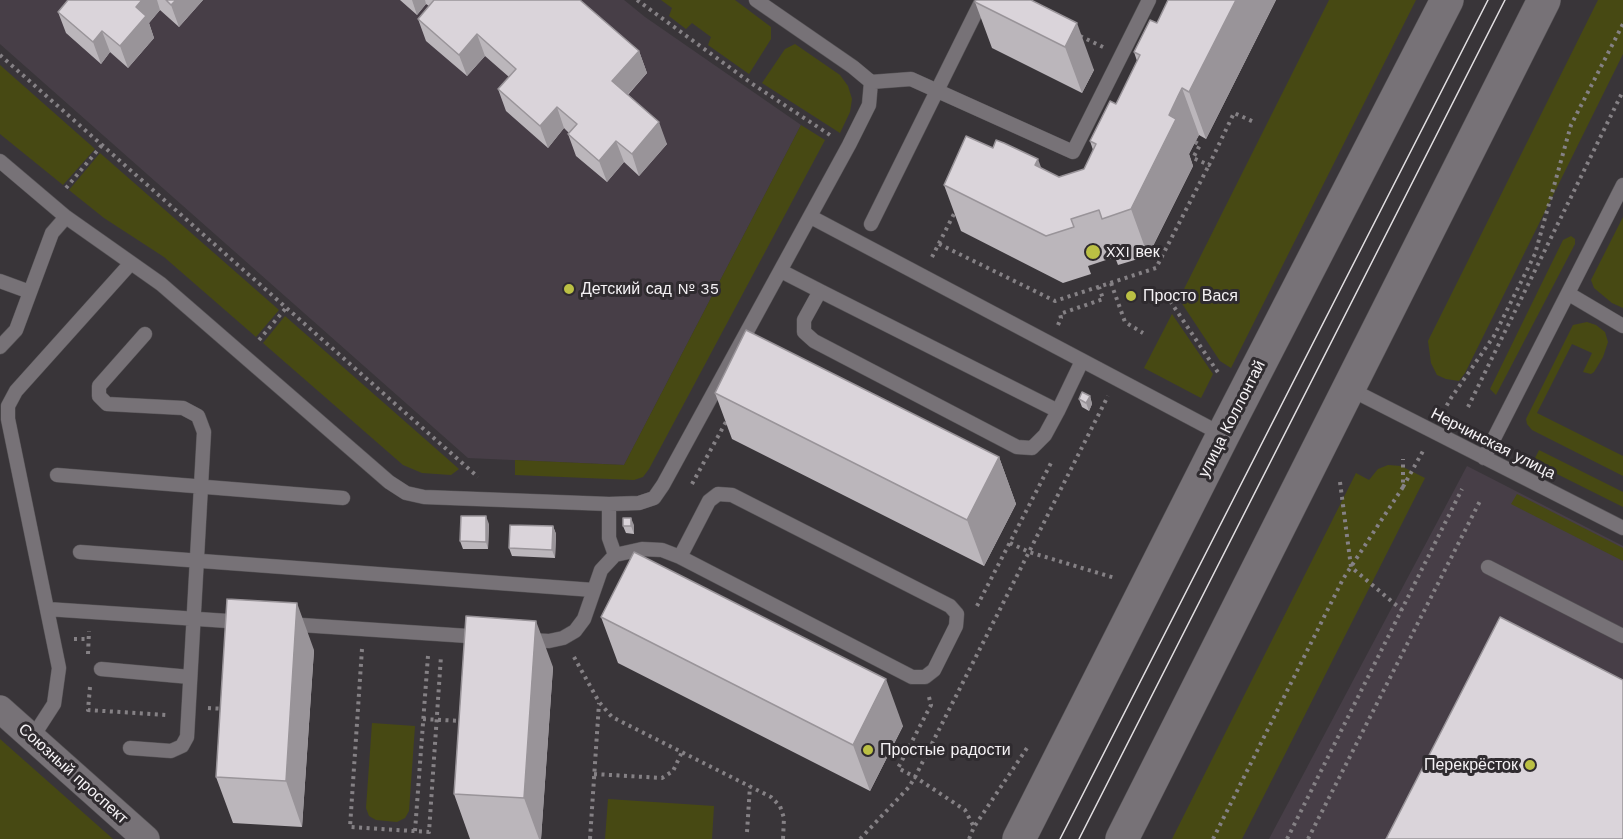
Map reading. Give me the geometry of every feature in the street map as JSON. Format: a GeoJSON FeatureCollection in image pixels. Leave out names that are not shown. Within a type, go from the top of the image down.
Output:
{"type":"FeatureCollection","features":[{"type":"Feature","properties":{"kind":"main road","name":"улица Коллонтай"},"geometry":{"type":"LineString","coordinates":[[1019,839],[1446,0]]}},
{"type":"Feature","properties":{"kind":"main road"},"geometry":{"type":"LineString","coordinates":[[1122,839],[1544,0]]}},
{"type":"Feature","properties":{"kind":"street","name":"Союзный проспект"},"geometry":{"type":"LineString","coordinates":[[0,709],[146,839]]}},
{"type":"Feature","properties":{"kind":"lane"},"geometry":{"type":"LineString","coordinates":[[756,0],[871,82],[911,78],[1073,152],[1146,1]]}},
{"type":"Feature","properties":{"kind":"lane"},"geometry":{"type":"LineString","coordinates":[[871,224],[982,0]]}},
{"type":"Feature","properties":{"kind":"lane"},"geometry":{"type":"LineString","coordinates":[[0,161],[66,217],[161,284],[389,482],[406,493],[424,497],[609,504],[639,503],[654,498],[663,485],[811,217],[869,105],[871,82]]}},
{"type":"Feature","properties":{"kind":"lane"},"geometry":{"type":"LineString","coordinates":[[1484,458],[1623,185]]}},
{"type":"Feature","properties":{"kind":"lane"},"geometry":{"type":"LineString","coordinates":[[0,347],[16,330],[52,233],[66,217]]}},
{"type":"Feature","properties":{"kind":"lane"},"geometry":{"type":"LineString","coordinates":[[811,217],[1223,435]]}},
{"type":"Feature","properties":{"kind":"lane"},"geometry":{"type":"LineString","coordinates":[[32,738],[54,704],[59,668],[8,419],[8,406],[16,391],[131,263]]}},
{"type":"Feature","properties":{"kind":"lane"},"geometry":{"type":"LineString","coordinates":[[781,271],[1058,411]]}},
{"type":"Feature","properties":{"kind":"lane"},"geometry":{"type":"LineString","coordinates":[[0,281],[30,292]]}},
{"type":"Feature","properties":{"kind":"lane"},"geometry":{"type":"LineString","coordinates":[[820,291],[804,320],[804,332],[814,341],[1017,447],[1032,448],[1045,435],[1082,361]]}},
{"type":"Feature","properties":{"kind":"lane"},"geometry":{"type":"LineString","coordinates":[[1569,294],[1623,326]]}},
{"type":"Feature","properties":{"kind":"lane"},"geometry":{"type":"LineString","coordinates":[[130,748],[171,751],[182,746],[187,737],[204,432],[198,416],[183,408],[106,404],[99,396],[99,386],[145,334]]}},
{"type":"Feature","properties":{"kind":"lane","name":"Нерчинская улица"},"geometry":{"type":"LineString","coordinates":[[1348,388],[1623,528]]}},
{"type":"Feature","properties":{"kind":"lane"},"geometry":{"type":"LineString","coordinates":[[57,474],[343,498]]}},
{"type":"Feature","properties":{"kind":"lane"},"geometry":{"type":"LineString","coordinates":[[47,609],[549,641],[563,638],[575,631],[584,619],[602,570],[615,555],[642,549],[662,550],[680,557],[912,677],[925,677],[934,670],[956,626],[957,614],[950,606],[732,495],[718,494],[709,501],[680,557]]}},
{"type":"Feature","properties":{"kind":"lane"},"geometry":{"type":"LineString","coordinates":[[609,504],[609,538],[615,555]]}},
{"type":"Feature","properties":{"kind":"lane"},"geometry":{"type":"LineString","coordinates":[[80,552],[593,590]]}},
{"type":"Feature","properties":{"kind":"lane"},"geometry":{"type":"LineString","coordinates":[[1488,567],[1623,636]]}},
{"type":"Feature","properties":{"kind":"lane"},"geometry":{"type":"LineString","coordinates":[[100,669],[190,677]]}},
{"type":"Feature","properties":{"kind":"path"},"geometry":{"type":"LineString","coordinates":[[636,0],[751,83],[831,135],[826,146]]}},
{"type":"Feature","properties":{"kind":"path"},"geometry":{"type":"LineString","coordinates":[[1213,839],[1343,579],[1403,487],[1451,398],[1494,336],[1535,254],[1571,125],[1623,24]]}},
{"type":"Feature","properties":{"kind":"path"},"geometry":{"type":"LineString","coordinates":[[1080,35],[1121,56]]}},
{"type":"Feature","properties":{"kind":"path"},"geometry":{"type":"LineString","coordinates":[[0,55],[480,478],[468,478]]}},
{"type":"Feature","properties":{"kind":"path"},"geometry":{"type":"LineString","coordinates":[[1468,407],[1623,91]]}},
{"type":"Feature","properties":{"kind":"path"},"geometry":{"type":"LineString","coordinates":[[939,244],[1055,302],[1156,268],[1234,113],[1254,122]]}},
{"type":"Feature","properties":{"kind":"path"},"geometry":{"type":"LineString","coordinates":[[1195,142],[1200,145],[1193,158],[1209,165]]}},
{"type":"Feature","properties":{"kind":"path"},"geometry":{"type":"LineString","coordinates":[[63,191],[102,145]]}},
{"type":"Feature","properties":{"kind":"path"},"geometry":{"type":"LineString","coordinates":[[930,261],[960,202]]}},
{"type":"Feature","properties":{"kind":"path"},"geometry":{"type":"LineString","coordinates":[[1112,283],[1125,322],[1143,333]]}},
{"type":"Feature","properties":{"kind":"path"},"geometry":{"type":"LineString","coordinates":[[1057,327],[1061,318],[1060,314],[1103,299],[1099,287]]}},
{"type":"Feature","properties":{"kind":"path"},"geometry":{"type":"LineString","coordinates":[[1166,295],[1221,376]]}},
{"type":"Feature","properties":{"kind":"path"},"geometry":{"type":"LineString","coordinates":[[256,342],[286,308]]}},
{"type":"Feature","properties":{"kind":"path"},"geometry":{"type":"LineString","coordinates":[[860,839],[909,787],[915,777],[1117,379]]}},
{"type":"Feature","properties":{"kind":"path"},"geometry":{"type":"LineString","coordinates":[[688,492],[728,418]]}},
{"type":"Feature","properties":{"kind":"path"},"geometry":{"type":"LineString","coordinates":[[1402,459],[1403,487]]}},
{"type":"Feature","properties":{"kind":"path"},"geometry":{"type":"LineString","coordinates":[[957,614],[979,605],[1052,461]]}},
{"type":"Feature","properties":{"kind":"path"},"geometry":{"type":"LineString","coordinates":[[1340,482],[1351,567],[1402,610]]}},
{"type":"Feature","properties":{"kind":"path"},"geometry":{"type":"LineString","coordinates":[[1287,839],[1462,489]]}},
{"type":"Feature","properties":{"kind":"path"},"geometry":{"type":"LineString","coordinates":[[1308,839],[1481,499]]}},
{"type":"Feature","properties":{"kind":"path"},"geometry":{"type":"LineString","coordinates":[[1010,543],[1029,552],[1119,579]]}},
{"type":"Feature","properties":{"kind":"path"},"geometry":{"type":"LineString","coordinates":[[364,629],[350,827],[429,832],[436,720],[436,634]]}},
{"type":"Feature","properties":{"kind":"path"},"geometry":{"type":"LineString","coordinates":[[415,831],[423,719],[436,634]]}},
{"type":"Feature","properties":{"kind":"path"},"geometry":{"type":"LineString","coordinates":[[563,638],[599,702],[612,717],[771,797],[780,806],[784,818],[783,839]]}},
{"type":"Feature","properties":{"kind":"path"},"geometry":{"type":"LineString","coordinates":[[925,677],[931,705],[898,768],[965,810],[974,826]]}},
{"type":"Feature","properties":{"kind":"path"},"geometry":{"type":"LineString","coordinates":[[590,839],[599,702]]}},
{"type":"Feature","properties":{"kind":"path"},"geometry":{"type":"LineString","coordinates":[[189,707],[230,709]]}},
{"type":"Feature","properties":{"kind":"path"},"geometry":{"type":"LineString","coordinates":[[423,719],[468,722]]}},
{"type":"Feature","properties":{"kind":"path"},"geometry":{"type":"LineString","coordinates":[[969,839],[974,826],[1029,744]]}},
{"type":"Feature","properties":{"kind":"path"},"geometry":{"type":"LineString","coordinates":[[594,774],[662,778],[673,771],[682,752]]}},
{"type":"Feature","properties":{"kind":"path"},"geometry":{"type":"LineString","coordinates":[[747,832],[750,786]]}},
{"type":"Feature","properties":{"kind":"shaded area","name":"Детский сад № 35"},"geometry":{"type":"Polygon","coordinates":[[[0,0],[624,0],[801,125],[624,465],[468,458],[0,44],[0,0]]]}},
{"type":"Feature","properties":{"kind":"shaded area"},"geometry":{"type":"Polygon","coordinates":[[[661,0],[735,0],[771,27],[771,39],[749,74],[708,45],[711,37],[692,23],[686,29],[669,16],[672,8],[661,0]]]}},
{"type":"Feature","properties":{"kind":"shaded area"},"geometry":{"type":"Polygon","coordinates":[[[1329,0],[1416,0],[1231,368],[1220,361],[1179,299],[1329,0]]]}},
{"type":"Feature","properties":{"kind":"shaded area"},"geometry":{"type":"Polygon","coordinates":[[[1598,0],[1623,0],[1623,54],[1465,373],[1459,381],[1446,379],[1437,375],[1431,363],[1428,341],[1598,0]]]}},
{"type":"Feature","properties":{"kind":"shaded area"},"geometry":{"type":"Polygon","coordinates":[[[795,44],[840,75],[848,86],[852,99],[850,112],[840,133],[762,83],[785,49],[795,44]]]}},
{"type":"Feature","properties":{"kind":"shaded area"},"geometry":{"type":"Polygon","coordinates":[[[0,65],[95,149],[63,185],[0,134],[0,65]]]}},
{"type":"Feature","properties":{"kind":"shaded area"},"geometry":{"type":"Polygon","coordinates":[[[801,125],[825,140],[643,477],[634,480],[515,475],[515,460],[624,465],[801,125]]]}},
{"type":"Feature","properties":{"kind":"shaded area"},"geometry":{"type":"Polygon","coordinates":[[[100,153],[279,310],[256,337],[164,257],[104,218],[69,190],[100,153]]]}},
{"type":"Feature","properties":{"kind":"shaded area"},"geometry":{"type":"Polygon","coordinates":[[[1623,217],[1623,308],[1612,303],[1594,288],[1591,280],[1623,217]]]}},
{"type":"Feature","properties":{"kind":"shaded area"},"geometry":{"type":"Polygon","coordinates":[[[1571,236],[1575,239],[1575,244],[1496,395],[1490,389],[1563,240],[1571,236]]]}},
{"type":"Feature","properties":{"kind":"shaded area"},"geometry":{"type":"Polygon","coordinates":[[[1172,314],[1213,374],[1201,398],[1144,368],[1172,314]]]}},
{"type":"Feature","properties":{"kind":"shaded area"},"geometry":{"type":"Polygon","coordinates":[[[285,316],[459,469],[451,475],[422,473],[403,465],[263,343],[285,316]]]}},
{"type":"Feature","properties":{"kind":"shaded area"},"geometry":{"type":"Polygon","coordinates":[[[1587,322],[1605,332],[1608,342],[1603,357],[1594,372],[1591,374],[1583,372],[1592,353],[1572,344],[1537,413],[1623,456],[1623,476],[1532,430],[1527,424],[1526,419],[1573,325],[1587,322]]]}},
{"type":"Feature","properties":{"kind":"shaded area"},"geometry":{"type":"Polygon","coordinates":[[[1539,450],[1623,492],[1623,507],[1533,462],[1539,450]]]}},
{"type":"Feature","properties":{"kind":"shaded area"},"geometry":{"type":"Polygon","coordinates":[[[1388,465],[1401,466],[1425,478],[1242,839],[1172,839],[1356,473],[1369,480],[1378,469],[1388,465]]]}},
{"type":"Feature","properties":{"kind":"shaded area"},"geometry":{"type":"Polygon","coordinates":[[[1467,466],[1623,546],[1623,839],[1269,839],[1467,466]]]}},
{"type":"Feature","properties":{"kind":"shaded area"},"geometry":{"type":"Polygon","coordinates":[[[1517,494],[1623,548],[1623,561],[1511,504],[1517,494]]]}},
{"type":"Feature","properties":{"kind":"shaded area"},"geometry":{"type":"Polygon","coordinates":[[[372,723],[415,726],[409,811],[405,818],[397,822],[376,820],[369,816],[366,808],[372,723]]]}},
{"type":"Feature","properties":{"kind":"shaded area"},"geometry":{"type":"Polygon","coordinates":[[[0,739],[113,839],[0,839],[0,739]]]}},
{"type":"Feature","properties":{"kind":"shaded area"},"geometry":{"type":"Polygon","coordinates":[[[608,799],[714,806],[712,839],[605,839],[608,799]]]}},
{"type":"Feature","properties":{"kind":"building"},"geometry":{"type":"Polygon","coordinates":[[[68,0],[142,0],[136,7],[146,16],[120,46],[102,31],[93,42],[58,12],[68,0]]]}},
{"type":"Feature","properties":{"kind":"building"},"geometry":{"type":"Polygon","coordinates":[[[166,0],[176,0],[171,5],[166,0]]]}},
{"type":"Feature","properties":{"kind":"building"},"geometry":{"type":"Polygon","coordinates":[[[434,0],[580,0],[639,51],[612,81],[659,122],[632,154],[616,141],[599,161],[568,134],[577,124],[557,107],[540,126],[498,89],[516,69],[477,34],[459,55],[418,19],[434,0]]]}},
{"type":"Feature","properties":{"kind":"building"},"geometry":{"type":"Polygon","coordinates":[[[976,0],[1031,0],[1077,23],[1065,47],[975,2],[976,0]]]}},
{"type":"Feature","properties":{"kind":"building"},"geometry":{"type":"Polygon","coordinates":[[[1168,0],[1236,0],[1189,92],[1182,88],[1169,115],[1176,119],[1131,209],[1102,219],[1099,210],[1071,219],[1074,227],[1046,236],[944,185],[966,136],[993,148],[996,140],[1004,143],[1038,159],[1035,165],[1059,177],[1084,169],[1096,144],[1090,141],[1110,101],[1116,104],[1140,55],[1134,52],[1150,20],[1157,23],[1168,0]]]}},
{"type":"Feature","properties":{"kind":"building"},"geometry":{"type":"Polygon","coordinates":[[[746,330],[999,457],[967,520],[715,393],[746,330]]]}},
{"type":"Feature","properties":{"kind":"building"},"geometry":{"type":"Polygon","coordinates":[[[1082,392],[1090,396],[1086,403],[1079,399],[1082,392]]]}},
{"type":"Feature","properties":{"kind":"building"},"geometry":{"type":"Polygon","coordinates":[[[461,516],[486,516],[486,542],[460,541],[461,516]]]}},
{"type":"Feature","properties":{"kind":"building"},"geometry":{"type":"Polygon","coordinates":[[[623,518],[631,518],[631,526],[623,526],[623,518]]]}},
{"type":"Feature","properties":{"kind":"building"},"geometry":{"type":"Polygon","coordinates":[[[510,525],[553,526],[552,550],[509,548],[510,525]]]}},
{"type":"Feature","properties":{"kind":"building"},"geometry":{"type":"Polygon","coordinates":[[[634,552],[886,679],[853,745],[601,617],[634,552]]]}},
{"type":"Feature","properties":{"kind":"building"},"geometry":{"type":"Polygon","coordinates":[[[227,599],[297,603],[286,781],[216,777],[227,599]]]}},
{"type":"Feature","properties":{"kind":"building"},"geometry":{"type":"Polygon","coordinates":[[[466,616],[536,621],[524,798],[454,794],[466,616]]]}},
{"type":"Feature","properties":{"kind":"building","name":"Перекрёсток"},"geometry":{"type":"Polygon","coordinates":[[[1500,617],[1623,680],[1623,839],[1386,839],[1500,617]]]}},
{"type":"Feature","properties":{"kind":"tram line"},"geometry":{"type":"LineString","coordinates":[[1060,839],[1488,0]]}},
{"type":"Feature","properties":{"kind":"tram line"},"geometry":{"type":"LineString","coordinates":[[1079,839],[1505,0]]}},
{"type":"Feature","properties":{"kind":"place","name":"XXI век"},"geometry":{"type":"Point","coordinates":[1093,252]}},
{"type":"Feature","properties":{"kind":"place","name":"Детский сад № 35"},"geometry":{"type":"Point","coordinates":[569,289]}},
{"type":"Feature","properties":{"kind":"place","name":"Просто Вася"},"geometry":{"type":"Point","coordinates":[1131,296]}},
{"type":"Feature","properties":{"kind":"place","name":"Простые радости"},"geometry":{"type":"Point","coordinates":[868,750]}},
{"type":"Feature","properties":{"kind":"place","name":"Перекрёсток"},"geometry":{"type":"Point","coordinates":[1530,765]}}]}
